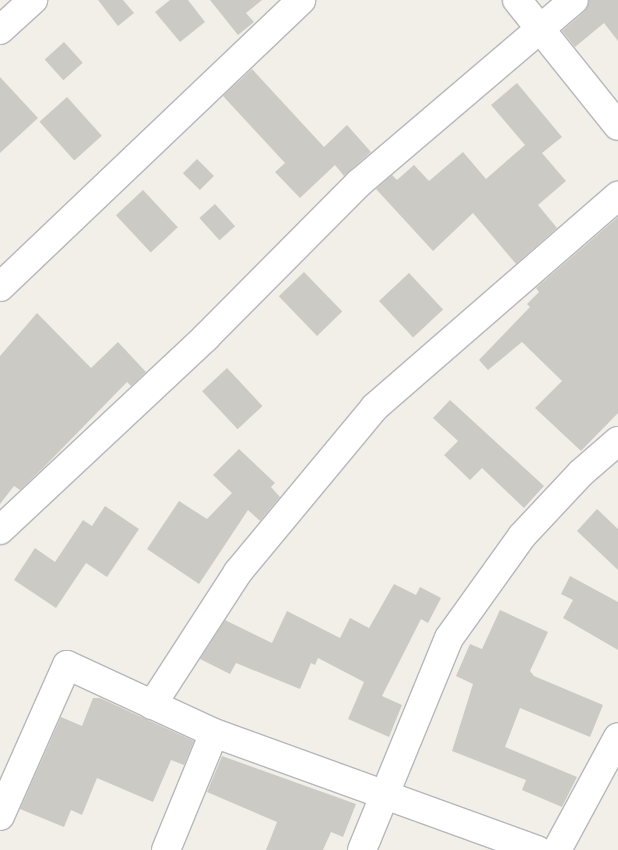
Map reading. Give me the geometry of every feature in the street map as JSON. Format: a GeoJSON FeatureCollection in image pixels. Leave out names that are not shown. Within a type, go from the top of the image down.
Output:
{"type":"FeatureCollection","features":[{"type":"Feature","properties":{"kind":"street"},"geometry":{"type":"LineString","coordinates":[[0,30],[33,0]]}},
{"type":"Feature","properties":{"kind":"street"},"geometry":{"type":"LineString","coordinates":[[0,287],[301,0]]}},
{"type":"Feature","properties":{"kind":"street"},"geometry":{"type":"LineString","coordinates":[[518,0],[618,126]]}},
{"type":"Feature","properties":{"kind":"street"},"geometry":{"type":"LineString","coordinates":[[0,530],[206,336],[360,183],[538,27],[574,0]]}},
{"type":"Feature","properties":{"kind":"street"},"geometry":{"type":"LineString","coordinates":[[152,705],[238,572],[375,407],[618,196]]}},
{"type":"Feature","properties":{"kind":"street"},"geometry":{"type":"LineString","coordinates":[[362,850],[449,638],[483,586],[522,536],[618,441]]}},
{"type":"Feature","properties":{"kind":"street"},"geometry":{"type":"LineString","coordinates":[[0,816],[67,664],[214,734],[385,793],[538,850]]}},
{"type":"Feature","properties":{"kind":"street"},"geometry":{"type":"LineString","coordinates":[[166,850],[214,734]]}},
{"type":"Feature","properties":{"kind":"street"},"geometry":{"type":"LineString","coordinates":[[557,850],[618,737]]}},
{"type":"Feature","properties":{"kind":"building"},"geometry":{"type":"Polygon","coordinates":[[[98,0],[123,0],[134,13],[118,26],[98,0]]]}},
{"type":"Feature","properties":{"kind":"building"},"geometry":{"type":"Polygon","coordinates":[[[170,0],[188,0],[205,22],[180,42],[155,12],[170,0]]]}},
{"type":"Feature","properties":{"kind":"building"},"geometry":{"type":"Polygon","coordinates":[[[210,0],[262,0],[246,13],[254,22],[238,35],[210,0]]]}},
{"type":"Feature","properties":{"kind":"building"},"geometry":{"type":"Polygon","coordinates":[[[589,0],[618,0],[618,41],[604,23],[575,47],[562,31],[584,12],[589,0]]]}},
{"type":"Feature","properties":{"kind":"building"},"geometry":{"type":"Polygon","coordinates":[[[64,42],[83,63],[63,80],[45,59],[64,42]]]}},
{"type":"Feature","properties":{"kind":"building"},"geometry":{"type":"Polygon","coordinates":[[[252,69],[324,147],[347,125],[371,152],[344,176],[335,165],[300,198],[275,172],[285,163],[223,96],[252,69]]]}},
{"type":"Feature","properties":{"kind":"building"},"geometry":{"type":"Polygon","coordinates":[[[0,77],[38,118],[0,153],[0,77]]]}},
{"type":"Feature","properties":{"kind":"building"},"geometry":{"type":"Polygon","coordinates":[[[517,83],[562,137],[542,153],[566,181],[538,205],[557,228],[516,264],[473,213],[433,251],[376,189],[392,175],[397,180],[414,165],[429,181],[463,152],[486,179],[525,145],[491,105],[517,83]]]}},
{"type":"Feature","properties":{"kind":"building"},"geometry":{"type":"Polygon","coordinates":[[[67,97],[102,136],[74,160],[40,122],[67,97]]]}},
{"type":"Feature","properties":{"kind":"building"},"geometry":{"type":"Polygon","coordinates":[[[197,159],[214,176],[200,190],[183,173],[197,159]]]}},
{"type":"Feature","properties":{"kind":"building"},"geometry":{"type":"Polygon","coordinates":[[[143,190],[178,227],[151,253],[116,215],[143,190]]]}},
{"type":"Feature","properties":{"kind":"building"},"geometry":{"type":"Polygon","coordinates":[[[215,204],[235,226],[219,240],[199,218],[215,204]]]}},
{"type":"Feature","properties":{"kind":"building"},"geometry":{"type":"Polygon","coordinates":[[[618,217],[618,413],[581,451],[535,408],[562,381],[522,342],[488,370],[479,360],[530,307],[527,304],[539,292],[536,288],[618,217]]]}},
{"type":"Feature","properties":{"kind":"building"},"geometry":{"type":"Polygon","coordinates":[[[304,272],[342,312],[317,336],[279,296],[304,272]]]}},
{"type":"Feature","properties":{"kind":"building"},"geometry":{"type":"Polygon","coordinates":[[[409,273],[443,310],[413,338],[379,301],[409,273]]]}},
{"type":"Feature","properties":{"kind":"building"},"geometry":{"type":"Polygon","coordinates":[[[37,313],[91,368],[118,342],[146,372],[131,386],[127,382],[44,467],[20,490],[14,486],[0,504],[0,356],[37,313]]]}},
{"type":"Feature","properties":{"kind":"building"},"geometry":{"type":"Polygon","coordinates":[[[227,368],[262,406],[238,429],[202,391],[227,368]]]}},
{"type":"Feature","properties":{"kind":"building"},"geometry":{"type":"Polygon","coordinates":[[[450,400],[544,486],[524,508],[482,468],[470,480],[444,455],[458,441],[433,418],[450,400]]]}},
{"type":"Feature","properties":{"kind":"building"},"geometry":{"type":"Polygon","coordinates":[[[239,449],[275,483],[271,487],[280,497],[260,521],[248,510],[199,584],[147,549],[179,501],[207,519],[232,493],[213,475],[239,449]]]}},
{"type":"Feature","properties":{"kind":"building"},"geometry":{"type":"Polygon","coordinates":[[[105,506],[139,529],[107,577],[86,563],[56,608],[14,580],[35,548],[55,562],[83,520],[92,526],[105,506]]]}},
{"type":"Feature","properties":{"kind":"building"},"geometry":{"type":"Polygon","coordinates":[[[597,509],[618,529],[618,570],[577,531],[597,509]]]}},
{"type":"Feature","properties":{"kind":"building"},"geometry":{"type":"Polygon","coordinates":[[[570,576],[618,602],[618,650],[563,618],[573,600],[561,594],[570,576]]]}},
{"type":"Feature","properties":{"kind":"building"},"geometry":{"type":"Polygon","coordinates":[[[394,584],[416,595],[420,587],[441,598],[428,623],[421,619],[382,696],[402,705],[389,737],[348,719],[364,682],[318,658],[315,665],[311,663],[300,689],[236,663],[230,674],[200,659],[225,620],[272,643],[287,611],[340,638],[350,618],[369,628],[394,584]]]}},
{"type":"Feature","properties":{"kind":"building"},"geometry":{"type":"Polygon","coordinates":[[[500,610],[548,632],[530,671],[534,676],[603,705],[590,737],[520,708],[505,747],[577,777],[562,807],[522,790],[526,780],[452,751],[473,684],[456,676],[470,644],[482,649],[500,610]]]}},
{"type":"Feature","properties":{"kind":"building"},"geometry":{"type":"Polygon","coordinates":[[[93,698],[100,698],[194,741],[184,765],[171,760],[153,802],[97,778],[82,815],[71,810],[64,827],[20,809],[61,717],[82,726],[93,698]]]}},
{"type":"Feature","properties":{"kind":"building"},"geometry":{"type":"Polygon","coordinates":[[[222,756],[356,804],[343,837],[331,832],[323,850],[266,850],[277,822],[207,792],[222,756]]]}}]}
